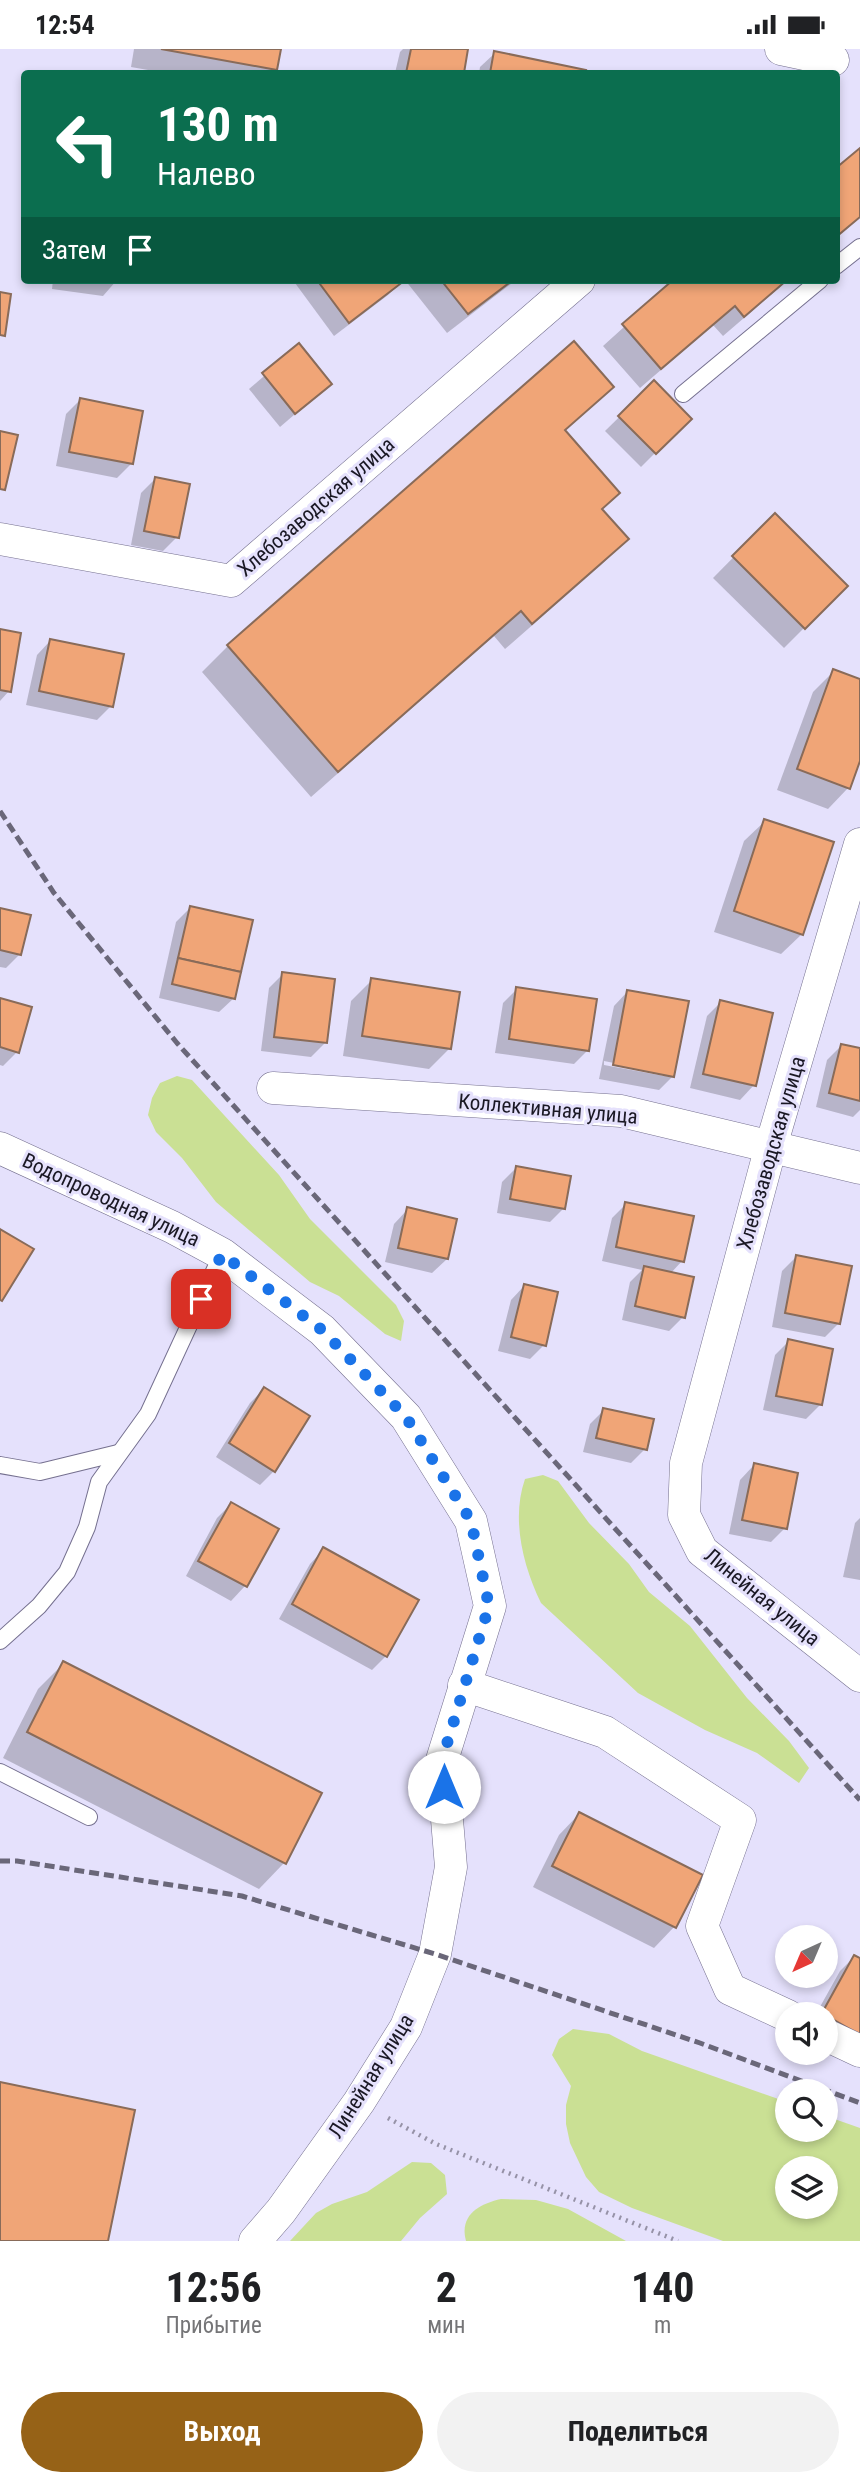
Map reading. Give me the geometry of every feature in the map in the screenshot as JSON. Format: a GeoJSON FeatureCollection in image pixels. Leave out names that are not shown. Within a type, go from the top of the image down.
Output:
{"type":"FeatureCollection","features":[{"type":"Feature","properties":{"kind":"street"},"geometry":{"type":"LineString","coordinates":[[782,49],[832,61]]}},
{"type":"Feature","properties":{"kind":"street","name":"Хлебозаводская улица"},"geometry":{"type":"LineString","coordinates":[[0,539],[231,581],[574,284]]}},
{"type":"Feature","properties":{"kind":"street","name":"Хлебозаводская улица"},"geometry":{"type":"LineString","coordinates":[[686,1463],[771,1146],[860,844]]}},
{"type":"Feature","properties":{"kind":"street","name":"Коллективная улица"},"geometry":{"type":"LineString","coordinates":[[274,1088],[621,1111],[860,1168]]}},
{"type":"Feature","properties":{"kind":"street","name":"Водопроводная улица"},"geometry":{"type":"LineString","coordinates":[[0,1148],[172,1227],[222,1254]]}},
{"type":"Feature","properties":{"kind":"street","name":"Линейная улица"},"geometry":{"type":"LineString","coordinates":[[222,1254],[322,1330],[406,1417],[471,1521],[489,1606],[442,1760],[451,1867],[435,1954],[406,2027],[359,2102],[281,2211],[255,2241]]}},
{"type":"Feature","properties":{"kind":"street","name":"Линейная улица"},"geometry":{"type":"LineString","coordinates":[[686,1463],[684,1515],[702,1551],[860,1676]]}},
{"type":"Feature","properties":{"kind":"street"},"geometry":{"type":"LineString","coordinates":[[464,1685],[605,1732],[740,1821],[702,1926],[730,1989],[775,2010]]}},
{"type":"Feature","properties":{"kind":"street"},"geometry":{"type":"LineString","coordinates":[[838,2041],[860,2051]]}},
{"type":"Feature","properties":{"kind":"lane"},"geometry":{"type":"LineString","coordinates":[[840,263],[860,247]]}},
{"type":"Feature","properties":{"kind":"lane"},"geometry":{"type":"LineString","coordinates":[[683,394],[815,284]]}},
{"type":"Feature","properties":{"kind":"lane"},"geometry":{"type":"LineString","coordinates":[[0,1641],[39,1606],[68,1572],[87,1527],[99,1482],[148,1414],[222,1254]]}},
{"type":"Feature","properties":{"kind":"lane"},"geometry":{"type":"LineString","coordinates":[[0,1465],[40,1472],[118,1453]]}},
{"type":"Feature","properties":{"kind":"lane"},"geometry":{"type":"LineString","coordinates":[[0,1772],[89,1817]]}},
{"type":"Feature","properties":{"kind":"path"},"geometry":{"type":"LineString","coordinates":[[359,2102],[436,2144],[678,2241]]}},
{"type":"Feature","properties":{"kind":"green space"},"geometry":{"type":"Polygon","coordinates":[[[177,1076],[192,1080],[279,1175],[310,1219],[396,1305],[404,1321],[401,1341],[385,1334],[339,1296],[310,1282],[216,1202],[182,1158],[156,1132],[148,1115],[152,1098],[160,1083],[177,1076]]]}},
{"type":"Feature","properties":{"kind":"green space"},"geometry":{"type":"Polygon","coordinates":[[[543,1475],[558,1481],[589,1523],[629,1564],[649,1592],[690,1626],[747,1698],[789,1741],[809,1768],[799,1783],[757,1753],[705,1730],[638,1693],[541,1603],[524,1558],[519,1510],[525,1479],[543,1475]]]}},
{"type":"Feature","properties":{"kind":"green space"},"geometry":{"type":"Polygon","coordinates":[[[573,2029],[609,2034],[642,2051],[775,2098],[775,2142],[838,2142],[838,2120],[860,2128],[860,2241],[723,2241],[632,2208],[599,2192],[586,2177],[570,2143],[566,2105],[571,2086],[552,2055],[559,2039],[573,2029]]]}},
{"type":"Feature","properties":{"kind":"green space"},"geometry":{"type":"Polygon","coordinates":[[[412,2162],[431,2163],[445,2175],[447,2194],[420,2218],[401,2241],[290,2241],[316,2213],[332,2204],[367,2192],[412,2162]]]}},
{"type":"Feature","properties":{"kind":"green space"},"geometry":{"type":"Polygon","coordinates":[[[501,2199],[536,2200],[568,2209],[626,2241],[466,2241],[465,2224],[473,2212],[485,2204],[501,2199]]]}},
{"type":"Feature","properties":{"kind":"building"},"geometry":{"type":"Polygon","coordinates":[[[161,49],[281,49],[277,70],[161,49]]]}},
{"type":"Feature","properties":{"kind":"building"},"geometry":{"type":"Polygon","coordinates":[[[411,49],[468,49],[464,70],[407,70],[411,49]]]}},
{"type":"Feature","properties":{"kind":"building"},"geometry":{"type":"Polygon","coordinates":[[[494,51],[586,70],[491,70],[494,51]]]}},
{"type":"Feature","properties":{"kind":"building"},"geometry":{"type":"Polygon","coordinates":[[[860,148],[860,217],[840,234],[840,165],[860,148]]]}},
{"type":"Feature","properties":{"kind":"building"},"geometry":{"type":"Polygon","coordinates":[[[320,284],[400,284],[349,323],[320,284]]]}},
{"type":"Feature","properties":{"kind":"building"},"geometry":{"type":"Polygon","coordinates":[[[444,284],[508,284],[468,314],[444,284]]]}},
{"type":"Feature","properties":{"kind":"building"},"geometry":{"type":"Polygon","coordinates":[[[668,284],[782,284],[744,317],[735,306],[661,369],[622,324],[668,284]]]}},
{"type":"Feature","properties":{"kind":"building"},"geometry":{"type":"Polygon","coordinates":[[[0,292],[11,294],[5,336],[0,335],[0,292]]]}},
{"type":"Feature","properties":{"kind":"building"},"geometry":{"type":"Polygon","coordinates":[[[574,341],[614,387],[565,430],[620,493],[602,509],[629,539],[532,624],[521,611],[338,772],[227,645],[574,341]]]}},
{"type":"Feature","properties":{"kind":"building"},"geometry":{"type":"Polygon","coordinates":[[[299,343],[332,384],[295,414],[262,373],[299,343]]]}},
{"type":"Feature","properties":{"kind":"building"},"geometry":{"type":"Polygon","coordinates":[[[654,380],[692,419],[656,454],[618,416],[654,380]]]}},
{"type":"Feature","properties":{"kind":"building"},"geometry":{"type":"Polygon","coordinates":[[[80,398],[143,411],[133,464],[69,452],[80,398]]]}},
{"type":"Feature","properties":{"kind":"building"},"geometry":{"type":"Polygon","coordinates":[[[0,431],[18,435],[5,490],[0,489],[0,431]]]}},
{"type":"Feature","properties":{"kind":"building"},"geometry":{"type":"Polygon","coordinates":[[[155,477],[190,484],[179,538],[144,531],[155,477]]]}},
{"type":"Feature","properties":{"kind":"building"},"geometry":{"type":"Polygon","coordinates":[[[775,513],[848,586],[805,629],[732,556],[775,513]]]}},
{"type":"Feature","properties":{"kind":"building"},"geometry":{"type":"Polygon","coordinates":[[[0,629],[21,633],[11,692],[0,690],[0,629]]]}},
{"type":"Feature","properties":{"kind":"building"},"geometry":{"type":"Polygon","coordinates":[[[50,639],[124,654],[113,707],[39,691],[50,639]]]}},
{"type":"Feature","properties":{"kind":"building"},"geometry":{"type":"Polygon","coordinates":[[[833,669],[860,679],[860,761],[850,789],[797,769],[833,669]]]}},
{"type":"Feature","properties":{"kind":"building"},"geometry":{"type":"Polygon","coordinates":[[[764,819],[834,842],[803,935],[734,911],[764,819]]]}},
{"type":"Feature","properties":{"kind":"building"},"geometry":{"type":"Polygon","coordinates":[[[190,906],[253,920],[241,972],[178,958],[190,906]]]}},
{"type":"Feature","properties":{"kind":"building"},"geometry":{"type":"Polygon","coordinates":[[[0,908],[31,915],[21,955],[0,950],[0,908]]]}},
{"type":"Feature","properties":{"kind":"building"},"geometry":{"type":"Polygon","coordinates":[[[178,958],[241,972],[235,999],[172,984],[178,958]]]}},
{"type":"Feature","properties":{"kind":"building"},"geometry":{"type":"Polygon","coordinates":[[[282,972],[335,979],[327,1043],[274,1037],[282,972]]]}},
{"type":"Feature","properties":{"kind":"building"},"geometry":{"type":"Polygon","coordinates":[[[371,978],[460,992],[451,1049],[362,1036],[371,978]]]}},
{"type":"Feature","properties":{"kind":"building"},"geometry":{"type":"Polygon","coordinates":[[[516,987],[597,999],[589,1051],[509,1039],[516,987]]]}},
{"type":"Feature","properties":{"kind":"building"},"geometry":{"type":"Polygon","coordinates":[[[627,990],[689,1001],[674,1077],[613,1065],[627,990]]]}},
{"type":"Feature","properties":{"kind":"building"},"geometry":{"type":"Polygon","coordinates":[[[0,998],[32,1007],[19,1053],[0,1047],[0,998]]]}},
{"type":"Feature","properties":{"kind":"building"},"geometry":{"type":"Polygon","coordinates":[[[720,1000],[773,1013],[756,1086],[703,1074],[720,1000]]]}},
{"type":"Feature","properties":{"kind":"building"},"geometry":{"type":"Polygon","coordinates":[[[841,1044],[860,1048],[860,1101],[829,1093],[841,1044]]]}},
{"type":"Feature","properties":{"kind":"building"},"geometry":{"type":"Polygon","coordinates":[[[516,1166],[571,1176],[565,1209],[510,1199],[516,1166]]]}},
{"type":"Feature","properties":{"kind":"building"},"geometry":{"type":"Polygon","coordinates":[[[625,1202],[694,1216],[684,1262],[616,1247],[625,1202]]]}},
{"type":"Feature","properties":{"kind":"building"},"geometry":{"type":"Polygon","coordinates":[[[407,1207],[457,1219],[448,1259],[398,1248],[407,1207]]]}},
{"type":"Feature","properties":{"kind":"building"},"geometry":{"type":"Polygon","coordinates":[[[0,1229],[34,1249],[2,1301],[0,1300],[0,1229]]]}},
{"type":"Feature","properties":{"kind":"building"},"geometry":{"type":"Polygon","coordinates":[[[796,1255],[852,1266],[840,1324],[785,1313],[796,1255]]]}},
{"type":"Feature","properties":{"kind":"building"},"geometry":{"type":"Polygon","coordinates":[[[644,1266],[694,1277],[685,1318],[635,1306],[644,1266]]]}},
{"type":"Feature","properties":{"kind":"building"},"geometry":{"type":"Polygon","coordinates":[[[524,1284],[558,1292],[546,1346],[511,1337],[524,1284]]]}},
{"type":"Feature","properties":{"kind":"building"},"geometry":{"type":"Polygon","coordinates":[[[788,1339],[833,1349],[822,1405],[776,1396],[788,1339]]]}},
{"type":"Feature","properties":{"kind":"building"},"geometry":{"type":"Polygon","coordinates":[[[264,1387],[310,1416],[275,1472],[229,1443],[264,1387]]]}},
{"type":"Feature","properties":{"kind":"building"},"geometry":{"type":"Polygon","coordinates":[[[603,1408],[654,1419],[647,1450],[596,1438],[603,1408]]]}},
{"type":"Feature","properties":{"kind":"building"},"geometry":{"type":"Polygon","coordinates":[[[754,1463],[798,1473],[787,1529],[742,1520],[754,1463]]]}},
{"type":"Feature","properties":{"kind":"building"},"geometry":{"type":"Polygon","coordinates":[[[231,1502],[279,1529],[247,1587],[198,1561],[231,1502]]]}},
{"type":"Feature","properties":{"kind":"building"},"geometry":{"type":"Polygon","coordinates":[[[323,1547],[419,1600],[387,1657],[292,1604],[323,1547]]]}},
{"type":"Feature","properties":{"kind":"building"},"geometry":{"type":"Polygon","coordinates":[[[63,1661],[322,1793],[286,1864],[27,1732],[63,1661]]]}},
{"type":"Feature","properties":{"kind":"building"},"geometry":{"type":"Polygon","coordinates":[[[579,1812],[703,1875],[676,1928],[552,1866],[579,1812]]]}},
{"type":"Feature","properties":{"kind":"building"},"geometry":{"type":"Polygon","coordinates":[[[854,1955],[860,1958],[860,2035],[838,2022],[838,2002],[828,2002],[854,1955]]]}},
{"type":"Feature","properties":{"kind":"building"},"geometry":{"type":"Polygon","coordinates":[[[0,2082],[135,2110],[108,2241],[0,2241],[0,2082]]]}},
{"type":"Feature","properties":{"kind":"railway"},"geometry":{"type":"LineString","coordinates":[[0,811],[54,893],[177,1043],[860,1800]]}},
{"type":"Feature","properties":{"kind":"railway"},"geometry":{"type":"LineString","coordinates":[[0,1861],[17,1861],[242,1896],[435,1954],[700,2043],[860,2103]]}},
{"type":"Feature","properties":{"kind":"route"},"geometry":{"type":"LineString","coordinates":[[201,1299],[222,1254],[322,1330],[406,1417],[471,1521],[489,1606],[442,1760],[444,1787]]}}]}
